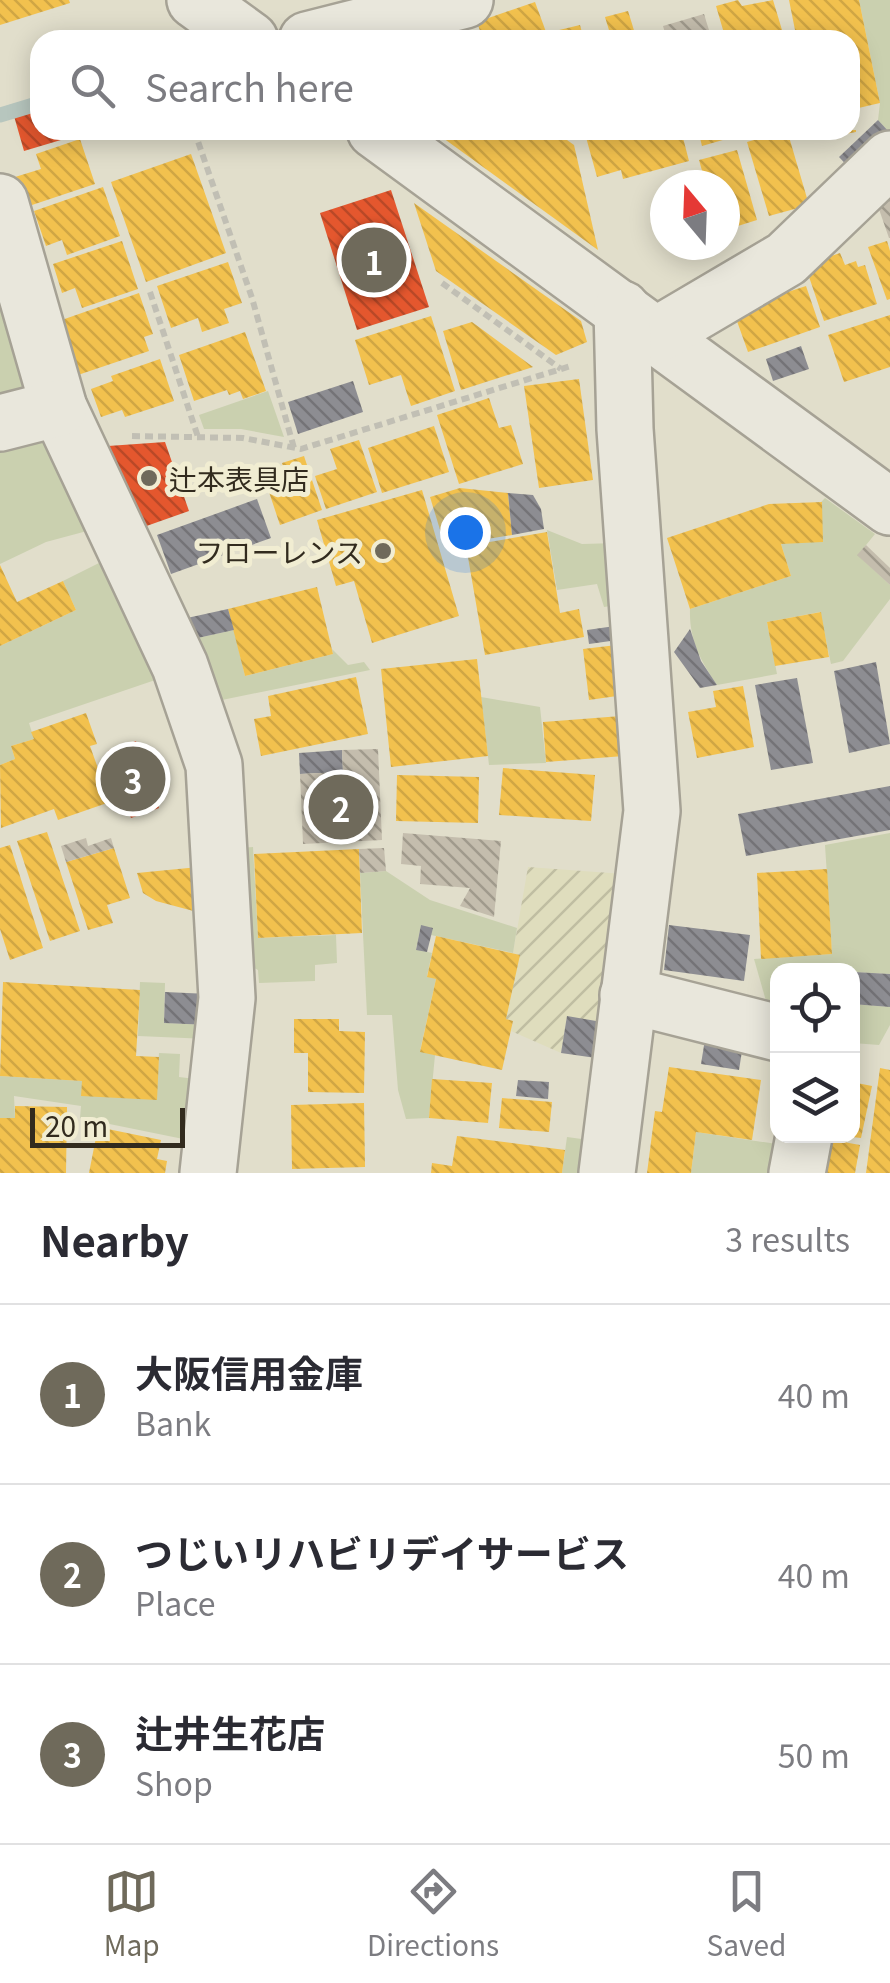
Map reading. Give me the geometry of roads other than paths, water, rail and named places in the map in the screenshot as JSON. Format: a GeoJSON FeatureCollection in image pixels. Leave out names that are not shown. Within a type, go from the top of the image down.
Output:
{"type":"FeatureCollection","features":[{"type":"Feature","properties":{"kind":"street"},"geometry":{"type":"LineString","coordinates":[[195,0],[236,30]]}},
{"type":"Feature","properties":{"kind":"street"},"geometry":{"type":"LineString","coordinates":[[346,30],[465,0]]}},
{"type":"Feature","properties":{"kind":"street"},"geometry":{"type":"LineString","coordinates":[[388,140],[634,332],[879,488]]}},
{"type":"Feature","properties":{"kind":"street"},"geometry":{"type":"LineString","coordinates":[[634,332],[786,259],[890,159]]}},
{"type":"Feature","properties":{"kind":"street"},"geometry":{"type":"LineString","coordinates":[[0,202],[65,421],[180,666],[214,765],[227,998],[208,1173]]}},
{"type":"Feature","properties":{"kind":"street"},"geometry":{"type":"LineString","coordinates":[[607,1173],[652,811],[625,429],[634,332]]}},
{"type":"Feature","properties":{"kind":"street"},"geometry":{"type":"LineString","coordinates":[[0,423],[65,421]]}},
{"type":"Feature","properties":{"kind":"street"},"geometry":{"type":"LineString","coordinates":[[628,994],[770,1031]]}},
{"type":"Feature","properties":{"kind":"street"},"geometry":{"type":"LineString","coordinates":[[797,1173],[803,1143]]}},
{"type":"Feature","properties":{"kind":"waterway"},"geometry":{"type":"LineString","coordinates":[[0,115],[30,106]]}},
{"type":"Feature","properties":{"kind":"place","name":"大阪信用金庫"},"geometry":{"type":"Point","coordinates":[374,260]}},
{"type":"Feature","properties":{"kind":"place","name":"辻本表具店"},"geometry":{"type":"Point","coordinates":[149,478]}},
{"type":"Feature","properties":{"kind":"place","name":"フローレンス"},"geometry":{"type":"Point","coordinates":[383,551]}},
{"type":"Feature","properties":{"kind":"place","name":"辻井生花店"},"geometry":{"type":"Point","coordinates":[133,779]}},
{"type":"Feature","properties":{"kind":"place","name":"つじいリハビリデイサービス"},"geometry":{"type":"Point","coordinates":[341,807]}}]}
